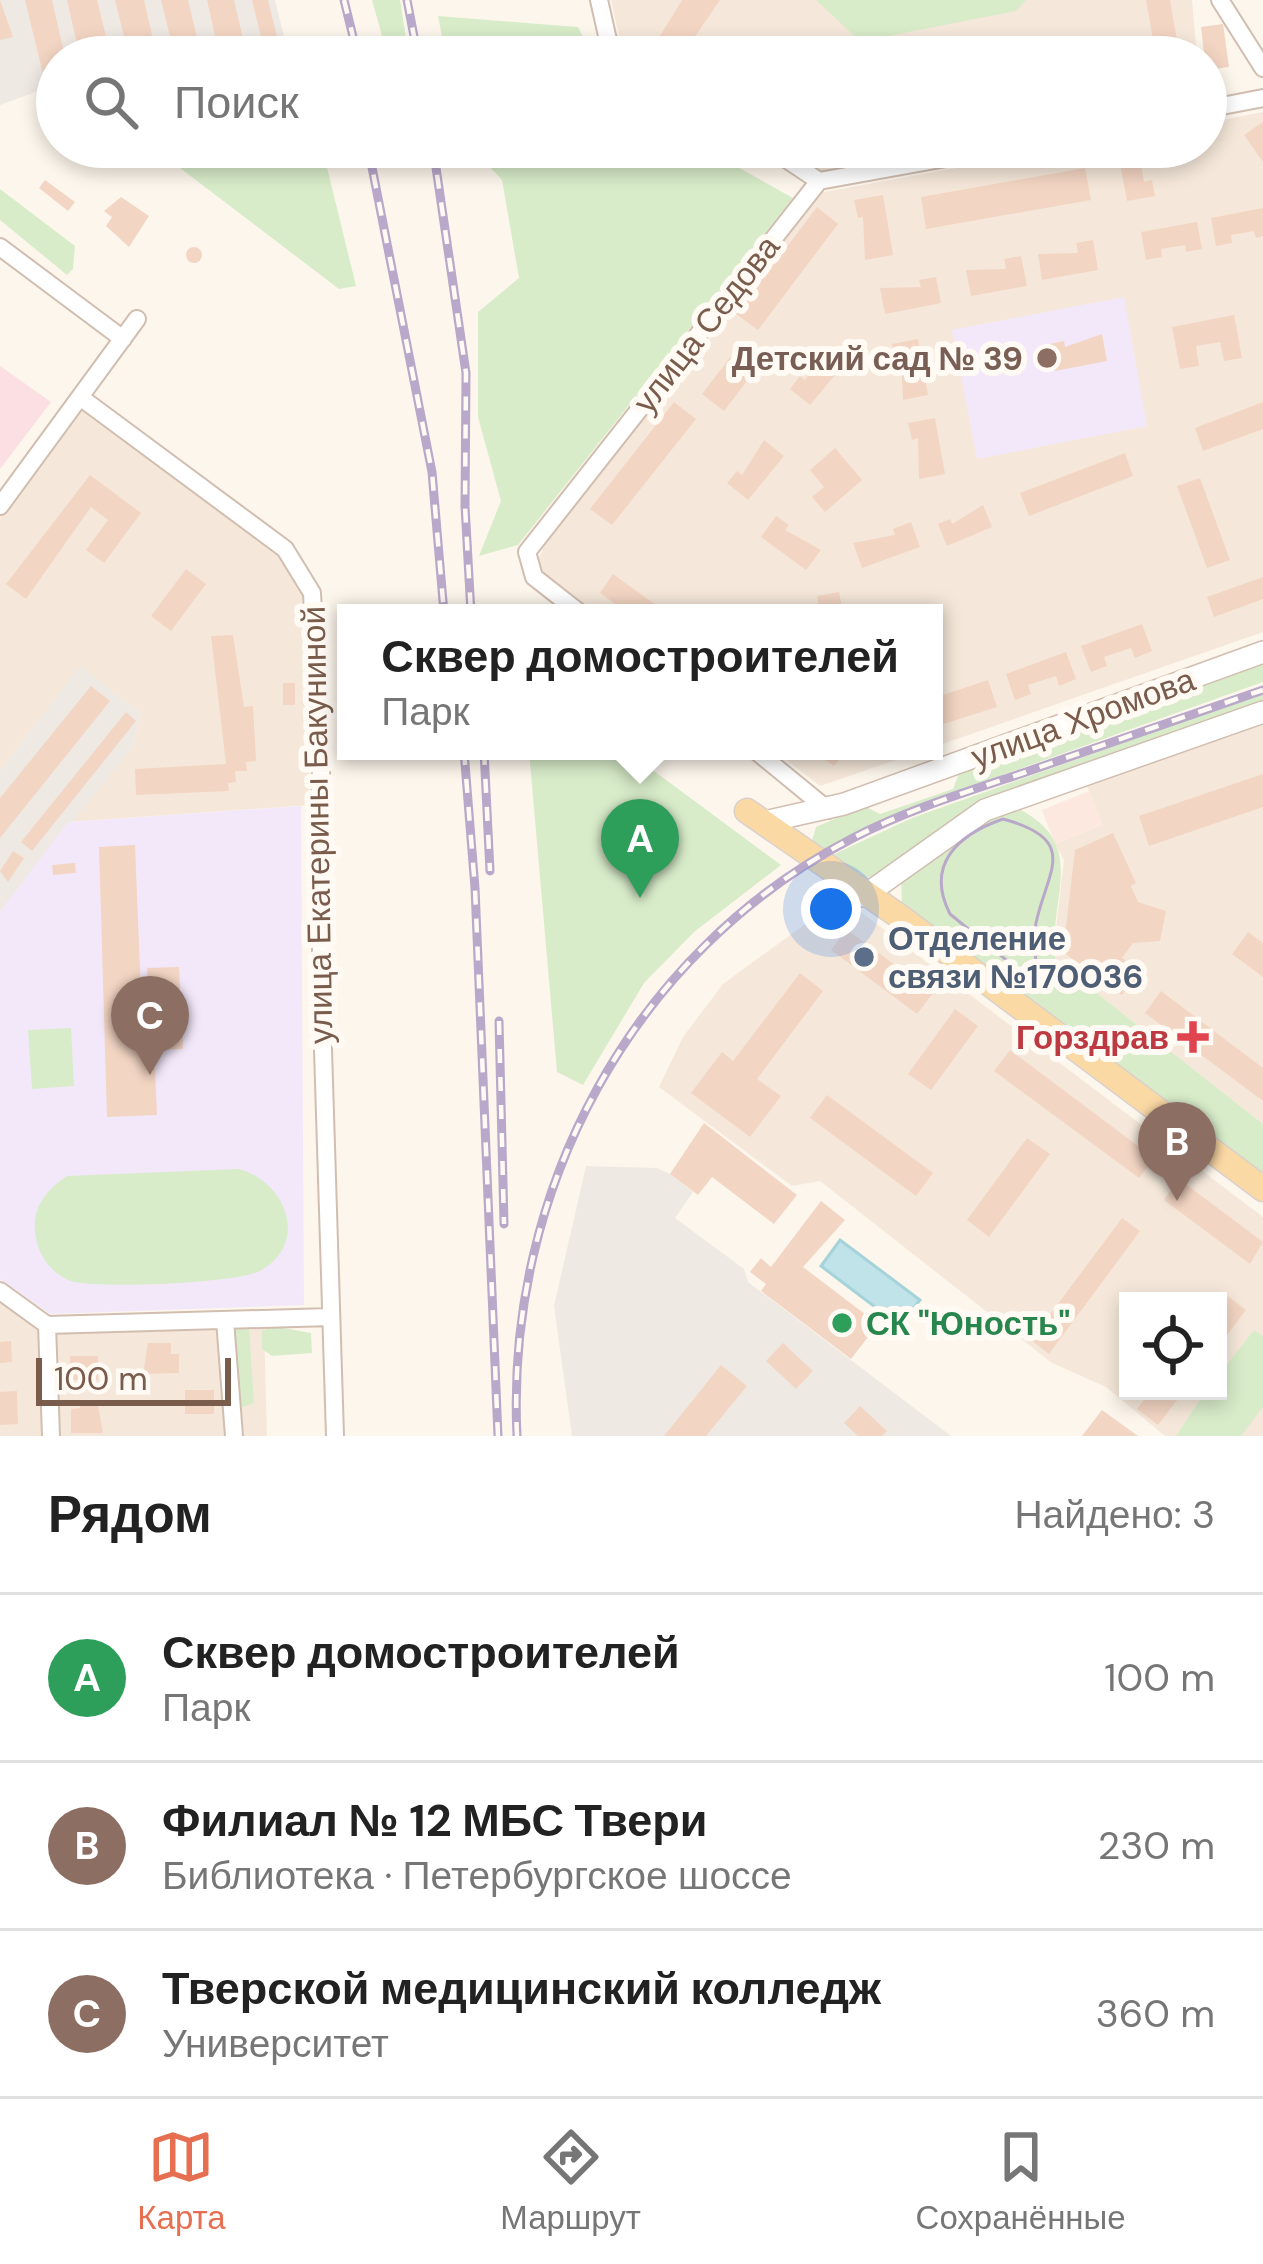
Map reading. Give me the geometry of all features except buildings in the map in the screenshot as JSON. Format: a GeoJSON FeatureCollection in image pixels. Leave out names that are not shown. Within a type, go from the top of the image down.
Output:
{"type":"FeatureCollection","features":[{"type":"Feature","properties":{"kind":"main road"},"geometry":{"type":"LineString","coordinates":[[756,816],[864,896],[899,916],[1263,1203]]}},
{"type":"Feature","properties":{"kind":"main road"},"geometry":{"type":"LineString","coordinates":[[864,896],[893,926],[1263,1189]]}},
{"type":"Feature","properties":{"kind":"street"},"geometry":{"type":"LineString","coordinates":[[599,0],[607,36]]}},
{"type":"Feature","properties":{"kind":"street"},"geometry":{"type":"LineString","coordinates":[[1220,0],[1263,68]]}},
{"type":"Feature","properties":{"kind":"street"},"geometry":{"type":"LineString","coordinates":[[1227,105],[1263,98]]}},
{"type":"Feature","properties":{"kind":"street"},"geometry":{"type":"LineString","coordinates":[[800,168],[819,181],[891,168]]}},
{"type":"Feature","properties":{"kind":"street","name":"улица Седова"},"geometry":{"type":"LineString","coordinates":[[568,604],[534,577],[527,552],[819,181]]}},
{"type":"Feature","properties":{"kind":"street"},"geometry":{"type":"LineString","coordinates":[[0,247],[123,339]]}},
{"type":"Feature","properties":{"kind":"street"},"geometry":{"type":"LineString","coordinates":[[0,506],[137,319]]}},
{"type":"Feature","properties":{"kind":"street","name":"улица Екатерины Бакуниной"},"geometry":{"type":"LineString","coordinates":[[80,397],[285,549],[312,592],[321,762],[335,1436]]}},
{"type":"Feature","properties":{"kind":"street","name":"улица Хромова"},"geometry":{"type":"LineString","coordinates":[[756,816],[828,810],[1263,652]]}},
{"type":"Feature","properties":{"kind":"street","name":"улица Хромова"},"geometry":{"type":"LineString","coordinates":[[864,896],[992,806],[1263,712]]}},
{"type":"Feature","properties":{"kind":"street"},"geometry":{"type":"LineString","coordinates":[[767,760],[828,810]]}},
{"type":"Feature","properties":{"kind":"street"},"geometry":{"type":"LineString","coordinates":[[899,916],[891,889],[903,865]]}},
{"type":"Feature","properties":{"kind":"street"},"geometry":{"type":"LineString","coordinates":[[0,1291],[46,1324],[330,1317]]}},
{"type":"Feature","properties":{"kind":"street"},"geometry":{"type":"LineString","coordinates":[[225,1320],[234,1436]]}},
{"type":"Feature","properties":{"kind":"street"},"geometry":{"type":"LineString","coordinates":[[46,1324],[51,1436]]}},
{"type":"Feature","properties":{"kind":"shaded area"},"geometry":{"type":"Polygon","coordinates":[[[0,0],[275,0],[284,36],[36,36],[36,92],[0,105],[0,0]]]}},
{"type":"Feature","properties":{"kind":"shaded area"},"geometry":{"type":"Polygon","coordinates":[[[611,0],[1192,0],[1195,36],[619,36],[611,0]]]}},
{"type":"Feature","properties":{"kind":"shaded area"},"geometry":{"type":"Polygon","coordinates":[[[1263,112],[1263,632],[943,744],[943,604],[585,604],[536,566],[545,543],[819,193],[956,168],[1227,168],[1227,119],[1263,112]]]}},
{"type":"Feature","properties":{"kind":"shaded area","name":"Детский сад № 39"},"geometry":{"type":"Polygon","coordinates":[[[1124,297],[1147,426],[977,459],[952,330],[1124,297]]]}},
{"type":"Feature","properties":{"kind":"shaded area"},"geometry":{"type":"Polygon","coordinates":[[[0,366],[51,402],[0,469],[0,366]]]}},
{"type":"Feature","properties":{"kind":"shaded area"},"geometry":{"type":"Polygon","coordinates":[[[80,404],[286,558],[306,591],[311,805],[68,822],[133,747],[141,713],[80,667],[0,771],[0,512],[80,404]]]}},
{"type":"Feature","properties":{"kind":"shaded area"},"geometry":{"type":"Polygon","coordinates":[[[80,666],[141,713],[133,747],[0,912],[0,771],[80,666]]]}},
{"type":"Feature","properties":{"kind":"shaded area"},"geometry":{"type":"Polygon","coordinates":[[[1263,721],[1263,1124],[1056,961],[1054,946],[1064,860],[1055,844],[1102,825],[1086,783],[1263,721]]]}},
{"type":"Feature","properties":{"kind":"shaded area"},"geometry":{"type":"Polygon","coordinates":[[[787,760],[896,760],[820,786],[787,760]]]}},
{"type":"Feature","properties":{"kind":"shaded area"},"geometry":{"type":"Polygon","coordinates":[[[1089,791],[1102,825],[1055,844],[1042,810],[1089,791]]]}},
{"type":"Feature","properties":{"kind":"shaded area"},"geometry":{"type":"Polygon","coordinates":[[[301,806],[304,1305],[50,1314],[0,1279],[0,912],[68,822],[301,806]]]}},
{"type":"Feature","properties":{"kind":"shaded area"},"geometry":{"type":"Polygon","coordinates":[[[849,903],[1263,1217],[1263,1436],[1165,1436],[1122,1400],[1227,1400],[1227,1292],[1119,1292],[1119,1398],[1052,1363],[820,1181],[792,1186],[659,1087],[683,1037],[723,984],[819,914],[849,903]]]}},
{"type":"Feature","properties":{"kind":"shaded area"},"geometry":{"type":"Polygon","coordinates":[[[586,1166],[657,1168],[670,1174],[693,1192],[675,1218],[744,1269],[748,1282],[951,1436],[572,1436],[554,1306],[586,1166]]]}},
{"type":"Feature","properties":{"kind":"shaded area"},"geometry":{"type":"Polygon","coordinates":[[[0,1298],[42,1328],[47,1436],[0,1436],[0,1298]]]}},
{"type":"Feature","properties":{"kind":"shaded area"},"geometry":{"type":"Polygon","coordinates":[[[264,1325],[267,1436],[55,1436],[52,1330],[264,1325]]]}},
{"type":"Feature","properties":{"kind":"green space"},"geometry":{"type":"Polygon","coordinates":[[[372,0],[400,0],[406,36],[382,36],[372,0]]]}},
{"type":"Feature","properties":{"kind":"green space"},"geometry":{"type":"Polygon","coordinates":[[[816,0],[1026,0],[1016,11],[891,36],[854,36],[816,0]]]}},
{"type":"Feature","properties":{"kind":"green space"},"geometry":{"type":"Polygon","coordinates":[[[438,16],[578,27],[582,36],[442,36],[438,16]]]}},
{"type":"Feature","properties":{"kind":"green space"},"geometry":{"type":"Polygon","coordinates":[[[180,168],[327,168],[356,286],[339,289],[180,168]]]}},
{"type":"Feature","properties":{"kind":"green space"},"geometry":{"type":"Polygon","coordinates":[[[491,168],[739,168],[793,198],[518,545],[479,556],[501,501],[478,417],[478,312],[519,278],[502,180],[491,168]]]}},
{"type":"Feature","properties":{"kind":"green space"},"geometry":{"type":"Polygon","coordinates":[[[0,189],[75,246],[73,269],[67,275],[0,220],[0,189]]]}},
{"type":"Feature","properties":{"kind":"green space"},"geometry":{"type":"Polygon","coordinates":[[[1263,661],[1263,682],[938,798],[819,852],[811,844],[816,827],[864,806],[880,814],[953,789],[960,771],[1263,661]]]}},
{"type":"Feature","properties":{"kind":"green space"},"geometry":{"type":"Polygon","coordinates":[[[1263,693],[1263,702],[1039,780],[957,818],[873,876],[864,879],[828,857],[912,818],[1263,693]]]}},
{"type":"Feature","properties":{"kind":"green space"},"geometry":{"type":"Polygon","coordinates":[[[530,760],[639,760],[781,865],[694,932],[644,983],[583,1085],[557,1072],[530,760]]]}},
{"type":"Feature","properties":{"kind":"green space"},"geometry":{"type":"Polygon","coordinates":[[[1019,809],[1041,824],[1060,858],[1056,961],[1263,1124],[1263,1185],[902,905],[901,880],[980,819],[1019,809]]]}},
{"type":"Feature","properties":{"kind":"green space"},"geometry":{"type":"Polygon","coordinates":[[[71,1028],[74,1086],[32,1089],[28,1030],[71,1028]]]}},
{"type":"Feature","properties":{"kind":"green space"},"geometry":{"type":"Polygon","coordinates":[[[238,1169],[268,1186],[286,1214],[285,1245],[260,1271],[195,1282],[82,1283],[56,1273],[40,1251],[37,1210],[67,1176],[238,1169]]]}},
{"type":"Feature","properties":{"kind":"green space"},"geometry":{"type":"Polygon","coordinates":[[[272,1326],[311,1333],[312,1353],[272,1356],[262,1349],[262,1331],[272,1326]]]}},
{"type":"Feature","properties":{"kind":"green space"},"geometry":{"type":"Polygon","coordinates":[[[249,1328],[254,1403],[237,1409],[230,1329],[249,1328]]]}},
{"type":"Feature","properties":{"kind":"green space"},"geometry":{"type":"Polygon","coordinates":[[[1254,1330],[1263,1336],[1263,1407],[1241,1436],[1176,1436],[1200,1400],[1227,1400],[1227,1364],[1254,1330]]]}},
{"type":"Feature","properties":{"kind":"water"},"geometry":{"type":"Polygon","coordinates":[[[840,1240],[920,1300],[900,1326],[821,1266],[840,1240]]]}},
{"type":"Feature","properties":{"kind":"tram line"},"geometry":{"type":"LineString","coordinates":[[1003,819],[1027,827],[1051,847],[1051,873],[1034,940],[1043,990],[950,914],[943,897],[941,881],[950,854],[972,834],[1003,819]]}},
{"type":"Feature","properties":{"kind":"railway"},"geometry":{"type":"LineString","coordinates":[[344,0],[353,36]]}},
{"type":"Feature","properties":{"kind":"railway"},"geometry":{"type":"LineString","coordinates":[[407,0],[414,36]]}},
{"type":"Feature","properties":{"kind":"railway"},"geometry":{"type":"LineString","coordinates":[[372,168],[432,472],[443,604]]}},
{"type":"Feature","properties":{"kind":"railway"},"geometry":{"type":"LineString","coordinates":[[436,168],[466,373],[470,604]]}},
{"type":"Feature","properties":{"kind":"railway"},"geometry":{"type":"LineString","coordinates":[[517,1436],[519,1345],[533,1255],[560,1169],[598,1088],[646,1013],[706,945],[775,886],[873,828],[1263,690]]}},
{"type":"Feature","properties":{"kind":"railway"},"geometry":{"type":"LineString","coordinates":[[465,760],[475,888],[498,1436]]}},
{"type":"Feature","properties":{"kind":"railway"},"geometry":{"type":"LineString","coordinates":[[484,760],[490,871]]}},
{"type":"Feature","properties":{"kind":"railway"},"geometry":{"type":"LineString","coordinates":[[499,1021],[504,1224]]}},
{"type":"Feature","properties":{"kind":"place","name":"Детский сад № 39"},"geometry":{"type":"Point","coordinates":[1047,358]}},
{"type":"Feature","properties":{"kind":"place","name":"Сквер домостроителей"},"geometry":{"type":"Point","coordinates":[640,898]}},
{"type":"Feature","properties":{"kind":"place","name":"Отделение связи №170036"},"geometry":{"type":"Point","coordinates":[864,957]}},
{"type":"Feature","properties":{"kind":"place","name":"Горздрав"},"geometry":{"type":"Point","coordinates":[1193,1037]}},
{"type":"Feature","properties":{"kind":"place","name":"Тверской медицинский колледж"},"geometry":{"type":"Point","coordinates":[150,1075]}},
{"type":"Feature","properties":{"kind":"place","name":"Филиал № 12 МБС Твери"},"geometry":{"type":"Point","coordinates":[1177,1201]}},
{"type":"Feature","properties":{"kind":"place","name":"СК \"Юность\""},"geometry":{"type":"Point","coordinates":[842,1323]}}]}
